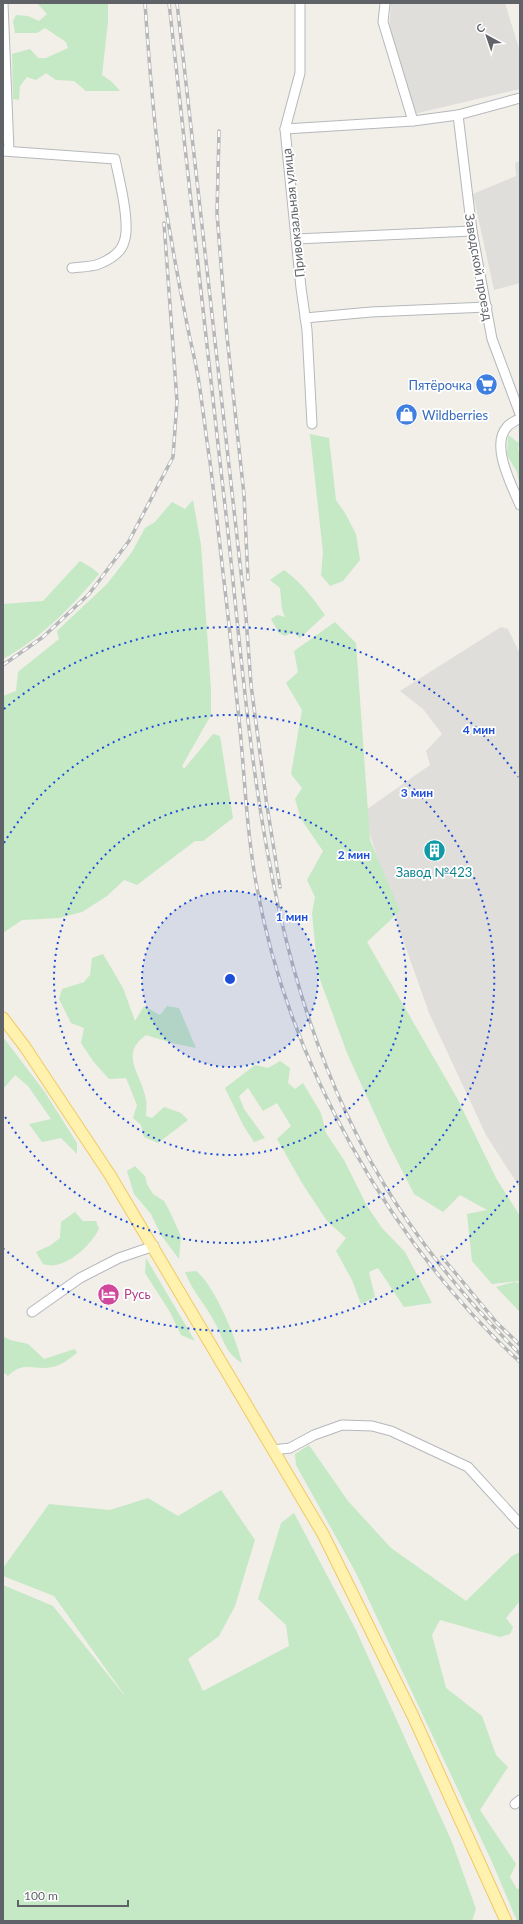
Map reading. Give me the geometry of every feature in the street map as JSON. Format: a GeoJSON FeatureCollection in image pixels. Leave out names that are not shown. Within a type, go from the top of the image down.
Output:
{"type":"FeatureCollection","features":[{"type":"Feature","properties":{"kind":"main road"},"geometry":{"type":"LineString","coordinates":[[3,1018],[25,1047],[94,1149],[154,1246],[323,1534],[413,1716],[506,1921]]}},
{"type":"Feature","properties":{"kind":"street"},"geometry":{"type":"LineString","coordinates":[[4,3],[6,151],[115,159],[122,190],[126,235],[124,244],[114,256],[98,265],[72,268]]}},
{"type":"Feature","properties":{"kind":"street","name":"Привокзальная улица"},"geometry":{"type":"LineString","coordinates":[[300,3],[300,73],[285,129],[305,318],[312,424]]}},
{"type":"Feature","properties":{"kind":"street"},"geometry":{"type":"LineString","coordinates":[[385,3],[383,22],[413,121]]}},
{"type":"Feature","properties":{"kind":"street"},"geometry":{"type":"LineString","coordinates":[[285,129],[413,121],[458,115],[520,98]]}},
{"type":"Feature","properties":{"kind":"street","name":"Заводской проезд"},"geometry":{"type":"LineString","coordinates":[[458,115],[472,231],[492,339],[520,414]]}},
{"type":"Feature","properties":{"kind":"street"},"geometry":{"type":"LineString","coordinates":[[296,239],[472,231]]}},
{"type":"Feature","properties":{"kind":"street"},"geometry":{"type":"LineString","coordinates":[[305,318],[371,312],[487,307]]}},
{"type":"Feature","properties":{"kind":"street"},"geometry":{"type":"LineString","coordinates":[[520,418],[507,426],[502,435],[501,448],[504,465],[520,505]]}},
{"type":"Feature","properties":{"kind":"street"},"geometry":{"type":"LineString","coordinates":[[32,1312],[80,1278],[119,1258],[154,1246]]}},
{"type":"Feature","properties":{"kind":"street"},"geometry":{"type":"LineString","coordinates":[[273,1450],[290,1448],[314,1435],[342,1426],[372,1426],[391,1431],[468,1467],[520,1524]]}},
{"type":"Feature","properties":{"kind":"shaded area"},"geometry":{"type":"Polygon","coordinates":[[[391,3],[505,3],[520,52],[520,89],[414,114],[389,32],[391,3]]]}},
{"type":"Feature","properties":{"kind":"shaded area"},"geometry":{"type":"Polygon","coordinates":[[[520,161],[520,283],[494,290],[473,194],[516,176],[515,163],[520,161]]]}},
{"type":"Feature","properties":{"kind":"shaded area"},"geometry":{"type":"Polygon","coordinates":[[[501,627],[508,629],[520,654],[520,1188],[486,1135],[429,1013],[400,931],[363,812],[430,765],[426,751],[442,734],[423,709],[400,691],[501,627]]]}},
{"type":"Feature","properties":{"kind":"green space"},"geometry":{"type":"Polygon","coordinates":[[[37,3],[108,3],[108,22],[102,75],[112,82],[120,91],[86,91],[74,81],[56,80],[46,73],[36,80],[27,77],[20,86],[19,100],[13,99],[12,54],[30,49],[38,58],[46,58],[68,48],[66,42],[45,28],[37,33],[15,33],[13,21],[16,15],[28,16],[39,21],[47,14],[37,3]]]}},
{"type":"Feature","properties":{"kind":"green space"},"geometry":{"type":"Polygon","coordinates":[[[310,434],[329,438],[336,500],[356,534],[360,560],[343,581],[330,586],[321,575],[323,552],[310,434]]]}},
{"type":"Feature","properties":{"kind":"green space"},"geometry":{"type":"Polygon","coordinates":[[[508,435],[519,443],[520,488],[517,472],[507,455],[508,435]]]}},
{"type":"Feature","properties":{"kind":"green space"},"geometry":{"type":"Polygon","coordinates":[[[193,500],[201,545],[211,690],[211,715],[182,766],[184,769],[213,734],[220,736],[233,818],[203,841],[195,841],[137,885],[124,880],[107,896],[82,912],[59,918],[22,920],[3,933],[3,696],[16,691],[18,672],[59,639],[57,631],[107,584],[132,552],[145,528],[155,522],[172,502],[185,509],[193,500]]]}},
{"type":"Feature","properties":{"kind":"green space"},"geometry":{"type":"Polygon","coordinates":[[[80,561],[99,574],[67,610],[43,632],[17,651],[3,659],[3,604],[43,601],[80,561]]]}},
{"type":"Feature","properties":{"kind":"green space"},"geometry":{"type":"Polygon","coordinates":[[[284,570],[301,585],[325,615],[300,638],[293,632],[285,636],[279,633],[271,619],[277,615],[285,617],[282,609],[280,588],[270,580],[284,570]]]}},
{"type":"Feature","properties":{"kind":"green space"},"geometry":{"type":"Polygon","coordinates":[[[335,622],[356,643],[370,840],[400,911],[367,942],[457,1098],[496,1178],[520,1216],[520,1281],[492,1284],[472,1261],[467,1214],[487,1210],[460,1195],[443,1212],[414,1194],[389,1145],[347,1053],[318,974],[312,913],[315,897],[307,880],[323,851],[301,819],[295,799],[302,788],[291,774],[302,710],[286,683],[298,672],[294,651],[335,622]]]}},
{"type":"Feature","properties":{"kind":"green space"},"geometry":{"type":"Polygon","coordinates":[[[103,954],[123,988],[135,1021],[144,1006],[160,1015],[167,1006],[179,1008],[196,1048],[172,1043],[146,1035],[138,1042],[134,1050],[134,1065],[146,1100],[146,1116],[152,1118],[164,1107],[181,1113],[188,1120],[158,1143],[144,1137],[141,1125],[133,1118],[137,1105],[126,1078],[109,1079],[93,1061],[81,1043],[84,1028],[71,1023],[59,999],[62,989],[84,982],[90,975],[92,958],[103,954]]]}},
{"type":"Feature","properties":{"kind":"green space"},"geometry":{"type":"Polygon","coordinates":[[[3,1037],[44,1091],[77,1143],[77,1154],[61,1138],[42,1142],[29,1124],[51,1119],[28,1086],[15,1075],[3,1089],[3,1037]]]}},
{"type":"Feature","properties":{"kind":"green space"},"geometry":{"type":"Polygon","coordinates":[[[280,1061],[290,1068],[288,1083],[295,1089],[303,1083],[321,1113],[326,1133],[344,1160],[367,1206],[382,1228],[405,1252],[432,1303],[404,1307],[378,1268],[369,1272],[375,1297],[361,1304],[352,1280],[336,1251],[346,1238],[327,1221],[302,1183],[277,1139],[291,1126],[277,1103],[263,1111],[248,1088],[239,1096],[244,1109],[265,1138],[254,1142],[243,1125],[225,1088],[255,1065],[268,1068],[280,1061]]]}},
{"type":"Feature","properties":{"kind":"green space"},"geometry":{"type":"Polygon","coordinates":[[[135,1166],[145,1176],[147,1184],[153,1194],[164,1201],[169,1210],[181,1236],[179,1259],[161,1235],[151,1214],[134,1194],[127,1171],[135,1166]]]}},
{"type":"Feature","properties":{"kind":"green space"},"geometry":{"type":"Polygon","coordinates":[[[75,1212],[83,1221],[96,1221],[99,1229],[96,1235],[87,1246],[69,1260],[54,1265],[43,1264],[36,1252],[51,1245],[60,1238],[61,1222],[75,1212]]]}},
{"type":"Feature","properties":{"kind":"green space"},"geometry":{"type":"Polygon","coordinates":[[[146,1258],[195,1341],[181,1335],[170,1312],[145,1273],[146,1258]]]}},
{"type":"Feature","properties":{"kind":"green space"},"geometry":{"type":"Polygon","coordinates":[[[196,1271],[210,1288],[224,1313],[242,1363],[228,1350],[211,1316],[191,1285],[185,1272],[196,1271]]]}},
{"type":"Feature","properties":{"kind":"green space"},"geometry":{"type":"Polygon","coordinates":[[[514,1282],[520,1283],[520,1312],[496,1287],[514,1282]]]}},
{"type":"Feature","properties":{"kind":"green space"},"geometry":{"type":"Polygon","coordinates":[[[3,1336],[10,1340],[28,1344],[44,1359],[75,1349],[77,1353],[59,1365],[46,1368],[19,1368],[8,1376],[3,1372],[3,1336]]]}},
{"type":"Feature","properties":{"kind":"green space"},"geometry":{"type":"Polygon","coordinates":[[[309,1445],[348,1501],[391,1548],[466,1601],[512,1556],[520,1552],[520,1601],[506,1618],[513,1627],[510,1634],[500,1637],[440,1620],[432,1635],[446,1688],[482,1716],[496,1755],[508,1767],[480,1810],[516,1864],[510,1877],[517,1889],[520,1888],[520,1921],[517,1921],[492,1862],[356,1573],[296,1465],[295,1454],[309,1445]]]}},
{"type":"Feature","properties":{"kind":"green space"},"geometry":{"type":"Polygon","coordinates":[[[221,1490],[255,1540],[235,1606],[219,1636],[188,1659],[203,1691],[289,1646],[286,1625],[258,1599],[281,1523],[294,1513],[355,1628],[452,1842],[476,1909],[472,1921],[3,1921],[3,1585],[53,1606],[128,1700],[54,1596],[3,1576],[3,1568],[49,1504],[110,1510],[148,1498],[178,1516],[221,1490]]]}},
{"type":"Feature","properties":{"kind":"railway"},"geometry":{"type":"LineString","coordinates":[[145,3],[152,94],[162,184],[179,285],[198,375],[222,562],[251,849],[257,888],[272,954],[293,1019],[320,1083],[351,1146],[388,1205],[428,1262],[472,1314],[520,1362]]}},
{"type":"Feature","properties":{"kind":"railway"},"geometry":{"type":"LineString","coordinates":[[169,3],[257,788],[272,876],[292,962],[318,1046],[353,1127],[397,1205],[439,1264],[520,1354]]}},
{"type":"Feature","properties":{"kind":"railway"},"geometry":{"type":"LineString","coordinates":[[177,3],[246,617],[251,685],[267,806],[280,887]]}},
{"type":"Feature","properties":{"kind":"railway"},"geometry":{"type":"LineString","coordinates":[[219,131],[217,213],[226,327],[244,495],[248,579]]}},
{"type":"Feature","properties":{"kind":"railway"},"geometry":{"type":"LineString","coordinates":[[3,665],[43,637],[89,594],[129,541],[173,457],[177,401],[164,223]]}},
{"type":"Feature","properties":{"kind":"railway"},"geometry":{"type":"LineString","coordinates":[[442,1257],[497,1323],[520,1345]]}},
{"type":"Feature","properties":{"kind":"place","name":"Пятёрочка"},"geometry":{"type":"Point","coordinates":[487,385]}},
{"type":"Feature","properties":{"kind":"place","name":"Wildberries"},"geometry":{"type":"Point","coordinates":[407,415]}},
{"type":"Feature","properties":{"kind":"place","name":"Завод №423"},"geometry":{"type":"Point","coordinates":[434,850]}},
{"type":"Feature","properties":{"kind":"place","name":"Русь"},"geometry":{"type":"Point","coordinates":[108,1294]}}]}
